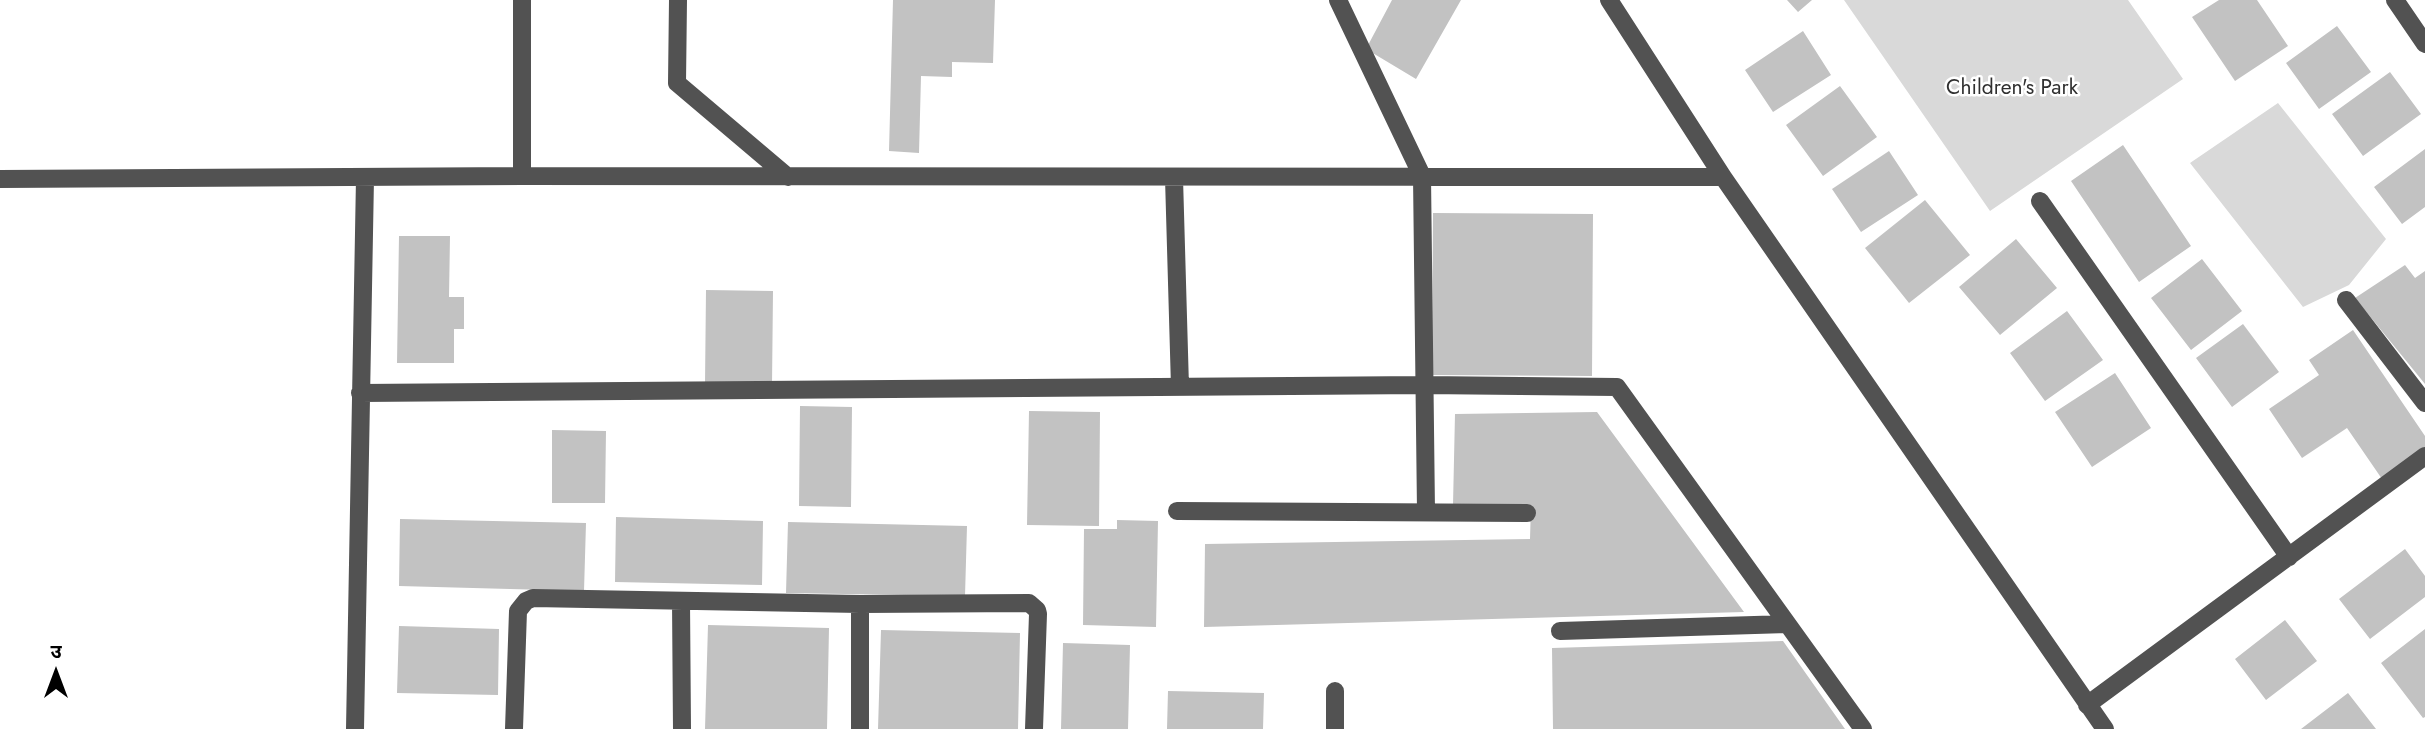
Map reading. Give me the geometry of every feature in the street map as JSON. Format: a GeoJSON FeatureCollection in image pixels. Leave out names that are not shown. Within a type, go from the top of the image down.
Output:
{"type":"FeatureCollection","features":[{"type":"Feature","properties":{"kind":"street"},"geometry":{"type":"LineString","coordinates":[[522,0],[522,176]]}},
{"type":"Feature","properties":{"kind":"street"},"geometry":{"type":"LineString","coordinates":[[678,0],[677,83],[788,177]]}},
{"type":"Feature","properties":{"kind":"street"},"geometry":{"type":"LineString","coordinates":[[1338,0],[1422,176],[1426,512]]}},
{"type":"Feature","properties":{"kind":"street"},"geometry":{"type":"LineString","coordinates":[[1609,0],[1723,177],[2105,729]]}},
{"type":"Feature","properties":{"kind":"street"},"geometry":{"type":"LineString","coordinates":[[2395,0],[2425,44]]}},
{"type":"Feature","properties":{"kind":"street"},"geometry":{"type":"LineString","coordinates":[[0,179],[522,176],[1723,177]]}},
{"type":"Feature","properties":{"kind":"street"},"geometry":{"type":"LineString","coordinates":[[355,729],[365,177]]}},
{"type":"Feature","properties":{"kind":"street"},"geometry":{"type":"LineString","coordinates":[[1174,177],[1180,387]]}},
{"type":"Feature","properties":{"kind":"street"},"geometry":{"type":"LineString","coordinates":[[2040,201],[2289,557]]}},
{"type":"Feature","properties":{"kind":"street"},"geometry":{"type":"LineString","coordinates":[[2346,300],[2425,403]]}},
{"type":"Feature","properties":{"kind":"street"},"geometry":{"type":"LineString","coordinates":[[360,393],[1424,385],[1617,387],[1863,729]]}},
{"type":"Feature","properties":{"kind":"street"},"geometry":{"type":"LineString","coordinates":[[2087,705],[2425,456]]}},
{"type":"Feature","properties":{"kind":"street"},"geometry":{"type":"LineString","coordinates":[[1177,511],[1527,513]]}},
{"type":"Feature","properties":{"kind":"street"},"geometry":{"type":"LineString","coordinates":[[514,729],[518,611],[526,601],[533,598],[860,604],[1023,602],[1034,606],[1038,614],[1034,729]]}},
{"type":"Feature","properties":{"kind":"street"},"geometry":{"type":"LineString","coordinates":[[681,601],[682,729]]}},
{"type":"Feature","properties":{"kind":"street"},"geometry":{"type":"LineString","coordinates":[[860,604],[860,729]]}},
{"type":"Feature","properties":{"kind":"street"},"geometry":{"type":"LineString","coordinates":[[1560,631],[1787,624]]}},
{"type":"Feature","properties":{"kind":"street"},"geometry":{"type":"LineString","coordinates":[[1335,691],[1335,729]]}},
{"type":"Feature","properties":{"kind":"green space","name":"Children's Park"},"geometry":{"type":"Polygon","coordinates":[[[1844,0],[2128,0],[2183,79],[1990,211],[1844,0]]]}},
{"type":"Feature","properties":{"kind":"green space"},"geometry":{"type":"Polygon","coordinates":[[[2278,103],[2386,239],[2349,285],[2303,307],[2190,163],[2278,103]]]}},
{"type":"Feature","properties":{"kind":"building"},"geometry":{"type":"Polygon","coordinates":[[[893,0],[995,0],[993,63],[952,62],[952,77],[921,76],[919,153],[889,151],[893,0]]]}},
{"type":"Feature","properties":{"kind":"building"},"geometry":{"type":"Polygon","coordinates":[[[1392,0],[1461,0],[1416,79],[1366,49],[1392,0]]]}},
{"type":"Feature","properties":{"kind":"building"},"geometry":{"type":"Polygon","coordinates":[[[1787,0],[1812,0],[1798,12],[1787,0]]]}},
{"type":"Feature","properties":{"kind":"building"},"geometry":{"type":"Polygon","coordinates":[[[2219,0],[2257,0],[2288,46],[2235,81],[2192,17],[2219,0]]]}},
{"type":"Feature","properties":{"kind":"building"},"geometry":{"type":"Polygon","coordinates":[[[2337,26],[2371,72],[2319,109],[2286,63],[2337,26]]]}},
{"type":"Feature","properties":{"kind":"building"},"geometry":{"type":"Polygon","coordinates":[[[1803,31],[1831,75],[1773,112],[1745,70],[1803,31]]]}},
{"type":"Feature","properties":{"kind":"building"},"geometry":{"type":"Polygon","coordinates":[[[2390,72],[2421,114],[2363,156],[2332,114],[2390,72]]]}},
{"type":"Feature","properties":{"kind":"building"},"geometry":{"type":"Polygon","coordinates":[[[1840,86],[1877,137],[1823,176],[1786,125],[1840,86]]]}},
{"type":"Feature","properties":{"kind":"building"},"geometry":{"type":"Polygon","coordinates":[[[2123,145],[2191,246],[2139,282],[2071,181],[2123,145]]]}},
{"type":"Feature","properties":{"kind":"building"},"geometry":{"type":"Polygon","coordinates":[[[2425,149],[2425,207],[2402,224],[2374,187],[2425,149]]]}},
{"type":"Feature","properties":{"kind":"building"},"geometry":{"type":"Polygon","coordinates":[[[1889,151],[1918,195],[1861,232],[1832,189],[1889,151]]]}},
{"type":"Feature","properties":{"kind":"building"},"geometry":{"type":"Polygon","coordinates":[[[1925,200],[1970,255],[1909,303],[1865,248],[1925,200]]]}},
{"type":"Feature","properties":{"kind":"building"},"geometry":{"type":"Polygon","coordinates":[[[1433,213],[1593,214],[1592,376],[1432,375],[1433,213]]]}},
{"type":"Feature","properties":{"kind":"building"},"geometry":{"type":"Polygon","coordinates":[[[399,236],[450,236],[449,297],[464,297],[464,329],[454,329],[454,363],[397,363],[399,236]]]}},
{"type":"Feature","properties":{"kind":"building"},"geometry":{"type":"Polygon","coordinates":[[[2016,239],[2057,288],[2000,335],[1959,287],[2016,239]]]}},
{"type":"Feature","properties":{"kind":"building"},"geometry":{"type":"Polygon","coordinates":[[[2202,259],[2242,311],[2191,350],[2151,298],[2202,259]]]}},
{"type":"Feature","properties":{"kind":"building"},"geometry":{"type":"Polygon","coordinates":[[[2405,265],[2415,278],[2425,271],[2425,384],[2355,298],[2405,265]]]}},
{"type":"Feature","properties":{"kind":"building"},"geometry":{"type":"Polygon","coordinates":[[[706,290],[773,291],[772,385],[705,384],[706,290]]]}},
{"type":"Feature","properties":{"kind":"building"},"geometry":{"type":"Polygon","coordinates":[[[2067,311],[2103,360],[2045,401],[2010,353],[2067,311]]]}},
{"type":"Feature","properties":{"kind":"building"},"geometry":{"type":"Polygon","coordinates":[[[2243,324],[2279,372],[2232,407],[2196,358],[2243,324]]]}},
{"type":"Feature","properties":{"kind":"building"},"geometry":{"type":"Polygon","coordinates":[[[2353,330],[2425,436],[2425,450],[2382,479],[2347,428],[2302,458],[2269,409],[2319,375],[2309,360],[2353,330]]]}},
{"type":"Feature","properties":{"kind":"building"},"geometry":{"type":"Polygon","coordinates":[[[2115,373],[2151,428],[2092,467],[2055,412],[2115,373]]]}},
{"type":"Feature","properties":{"kind":"building"},"geometry":{"type":"Polygon","coordinates":[[[800,406],[852,407],[851,507],[799,506],[800,406]]]}},
{"type":"Feature","properties":{"kind":"building"},"geometry":{"type":"Polygon","coordinates":[[[1029,411],[1100,412],[1099,526],[1027,525],[1029,411]]]}},
{"type":"Feature","properties":{"kind":"building"},"geometry":{"type":"Polygon","coordinates":[[[1597,412],[1744,612],[1204,627],[1205,544],[1530,539],[1531,505],[1453,505],[1455,414],[1597,412]]]}},
{"type":"Feature","properties":{"kind":"building"},"geometry":{"type":"Polygon","coordinates":[[[552,430],[606,431],[605,503],[552,503],[552,430]]]}},
{"type":"Feature","properties":{"kind":"building"},"geometry":{"type":"Polygon","coordinates":[[[616,517],[763,521],[762,585],[615,582],[616,517]]]}},
{"type":"Feature","properties":{"kind":"building"},"geometry":{"type":"Polygon","coordinates":[[[400,519],[586,523],[584,591],[399,586],[400,519]]]}},
{"type":"Feature","properties":{"kind":"building"},"geometry":{"type":"Polygon","coordinates":[[[1117,520],[1158,521],[1156,627],[1083,625],[1084,529],[1117,529],[1117,520]]]}},
{"type":"Feature","properties":{"kind":"building"},"geometry":{"type":"Polygon","coordinates":[[[788,522],[967,526],[965,596],[786,593],[788,522]]]}},
{"type":"Feature","properties":{"kind":"building"},"geometry":{"type":"Polygon","coordinates":[[[2405,549],[2425,576],[2425,597],[2370,639],[2339,599],[2405,549]]]}},
{"type":"Feature","properties":{"kind":"building"},"geometry":{"type":"Polygon","coordinates":[[[2285,620],[2317,661],[2266,700],[2235,659],[2285,620]]]}},
{"type":"Feature","properties":{"kind":"building"},"geometry":{"type":"Polygon","coordinates":[[[708,625],[829,628],[827,729],[705,729],[708,625]]]}},
{"type":"Feature","properties":{"kind":"building"},"geometry":{"type":"Polygon","coordinates":[[[399,626],[499,629],[498,695],[397,693],[399,626]]]}},
{"type":"Feature","properties":{"kind":"building"},"geometry":{"type":"Polygon","coordinates":[[[2425,629],[2425,717],[2423,718],[2381,663],[2425,629]]]}},
{"type":"Feature","properties":{"kind":"building"},"geometry":{"type":"Polygon","coordinates":[[[881,630],[1020,633],[1018,729],[878,729],[881,630]]]}},
{"type":"Feature","properties":{"kind":"building"},"geometry":{"type":"Polygon","coordinates":[[[1783,641],[1845,729],[1553,729],[1552,648],[1783,641]]]}},
{"type":"Feature","properties":{"kind":"building"},"geometry":{"type":"Polygon","coordinates":[[[1063,643],[1130,645],[1128,729],[1061,729],[1063,643]]]}},
{"type":"Feature","properties":{"kind":"building"},"geometry":{"type":"Polygon","coordinates":[[[1168,691],[1264,693],[1263,729],[1167,729],[1168,691]]]}},
{"type":"Feature","properties":{"kind":"building"},"geometry":{"type":"Polygon","coordinates":[[[2348,693],[2376,729],[2301,729],[2348,693]]]}}]}
